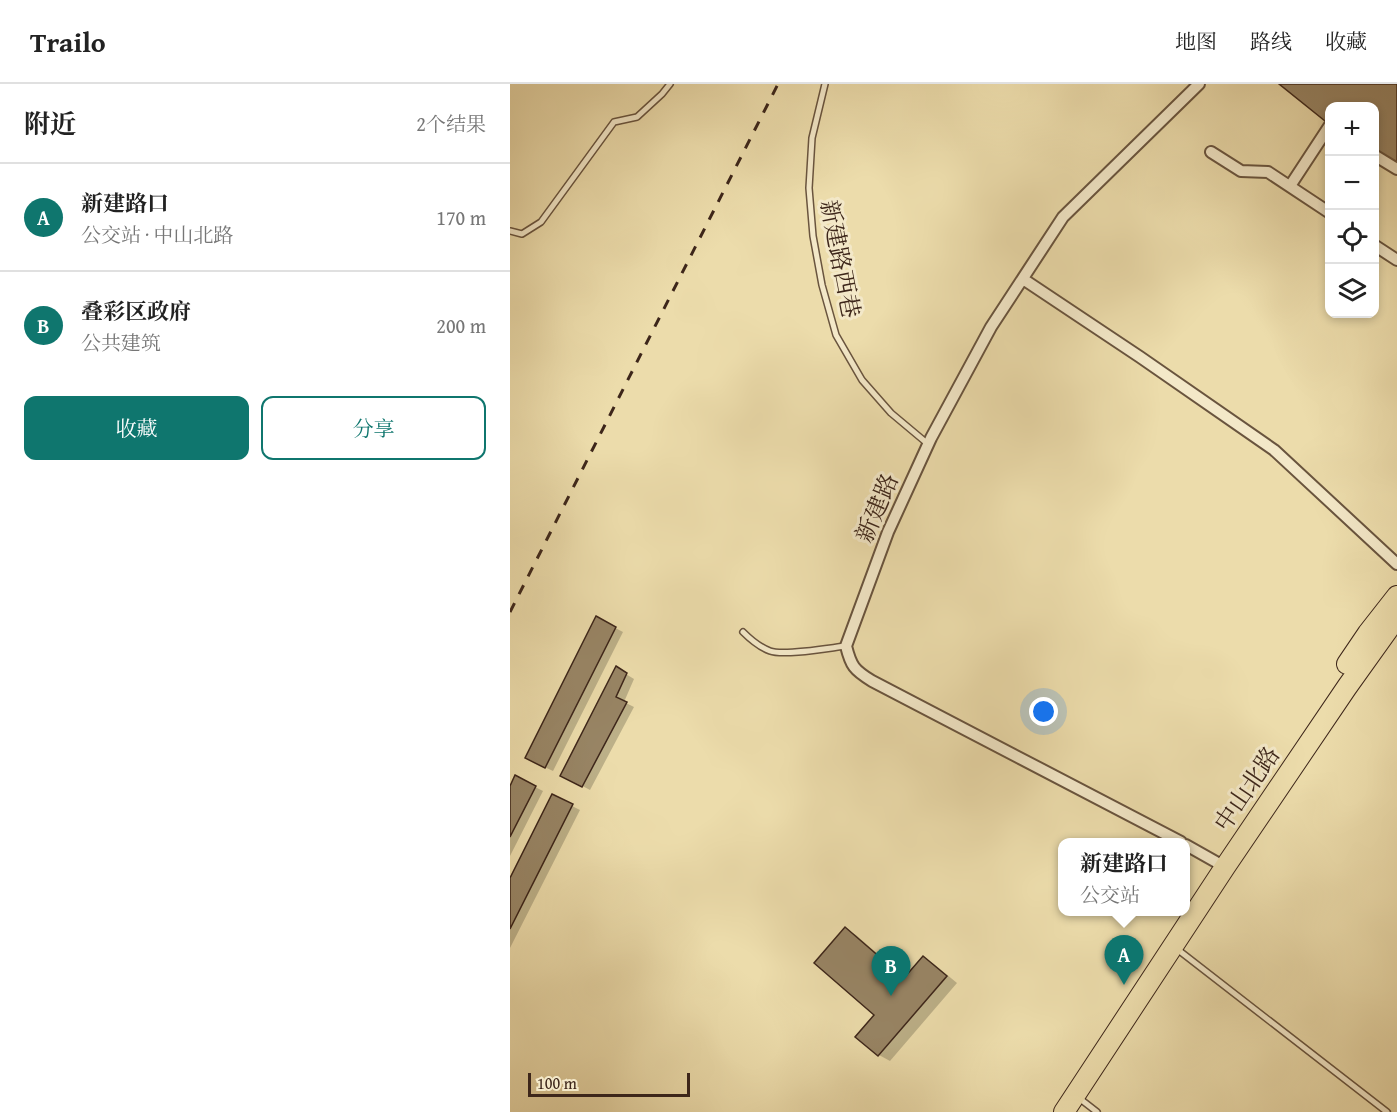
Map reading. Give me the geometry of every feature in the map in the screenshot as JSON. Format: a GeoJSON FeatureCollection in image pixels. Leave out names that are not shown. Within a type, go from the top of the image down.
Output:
{"type":"FeatureCollection","features":[{"type":"Feature","properties":{"kind":"highway","name":"中山北路"},"geometry":{"type":"LineString","coordinates":[[1070,1104],[1174,946],[1220,864],[1368,633],[1397,596]]}},
{"type":"Feature","properties":{"kind":"highway","name":"中山北路"},"geometry":{"type":"LineString","coordinates":[[1190,898],[1220,864],[1397,617]]}},
{"type":"Feature","properties":{"kind":"highway"},"geometry":{"type":"LineString","coordinates":[[1049,1112],[1177,916]]}},
{"type":"Feature","properties":{"kind":"street","name":"新建路"},"geometry":{"type":"LineString","coordinates":[[846,646],[888,532],[928,444],[991,327],[1064,217],[1199,84]]}},
{"type":"Feature","properties":{"kind":"street"},"geometry":{"type":"LineString","coordinates":[[1290,186],[1325,131]]}},
{"type":"Feature","properties":{"kind":"street"},"geometry":{"type":"LineString","coordinates":[[1211,152],[1241,171],[1268,172],[1325,210]]}},
{"type":"Feature","properties":{"kind":"street"},"geometry":{"type":"LineString","coordinates":[[1377,156],[1397,169]]}},
{"type":"Feature","properties":{"kind":"street"},"geometry":{"type":"LineString","coordinates":[[1379,247],[1397,260]]}},
{"type":"Feature","properties":{"kind":"street"},"geometry":{"type":"LineString","coordinates":[[1023,279],[1274,450],[1397,564]]}},
{"type":"Feature","properties":{"kind":"street"},"geometry":{"type":"LineString","coordinates":[[846,646],[850,662],[858,672],[872,681],[1171,838]]}},
{"type":"Feature","properties":{"kind":"street"},"geometry":{"type":"LineString","coordinates":[[1190,848],[1220,864]]}},
{"type":"Feature","properties":{"kind":"lane"},"geometry":{"type":"LineString","coordinates":[[510,231],[522,234],[541,222],[614,122],[636,117],[670,84]]}},
{"type":"Feature","properties":{"kind":"lane","name":"新建路西巷"},"geometry":{"type":"LineString","coordinates":[[825,84],[812,138],[809,188],[813,236],[822,285],[833,325],[862,380],[891,413],[928,444]]}},
{"type":"Feature","properties":{"kind":"lane"},"geometry":{"type":"LineString","coordinates":[[743,632],[752,642],[772,652],[784,653],[846,646]]}},
{"type":"Feature","properties":{"kind":"lane"},"geometry":{"type":"LineString","coordinates":[[1174,946],[1387,1112]]}},
{"type":"Feature","properties":{"kind":"lane"},"geometry":{"type":"LineString","coordinates":[[1070,1104],[1097,1112]]}},
{"type":"Feature","properties":{"kind":"building"},"geometry":{"type":"Polygon","coordinates":[[[1279,84],[1397,84],[1397,169],[1379,158],[1379,102],[1325,102],[1325,121],[1279,84]]]}},
{"type":"Feature","properties":{"kind":"building"},"geometry":{"type":"Polygon","coordinates":[[[596,616],[616,627],[545,768],[525,758],[596,616]]]}},
{"type":"Feature","properties":{"kind":"building"},"geometry":{"type":"Polygon","coordinates":[[[616,666],[627,673],[616,697],[627,702],[582,787],[560,776],[616,666]]]}},
{"type":"Feature","properties":{"kind":"building"},"geometry":{"type":"Polygon","coordinates":[[[515,775],[536,786],[510,837],[510,786],[515,775]]]}},
{"type":"Feature","properties":{"kind":"building"},"geometry":{"type":"Polygon","coordinates":[[[552,794],[573,804],[510,929],[510,878],[552,794]]]}},
{"type":"Feature","properties":{"kind":"building"},"geometry":{"type":"Polygon","coordinates":[[[845,927],[904,978],[923,956],[947,976],[878,1056],[855,1037],[874,1015],[814,963],[845,927]]]}},
{"type":"Feature","properties":{"kind":"railway"},"geometry":{"type":"LineString","coordinates":[[510,612],[778,84]]}},
{"type":"Feature","properties":{"kind":"place","name":"新建路口"},"geometry":{"type":"Point","coordinates":[1124,985]}},
{"type":"Feature","properties":{"kind":"place","name":"叠彩区政府"},"geometry":{"type":"Point","coordinates":[891,996]}}]}
